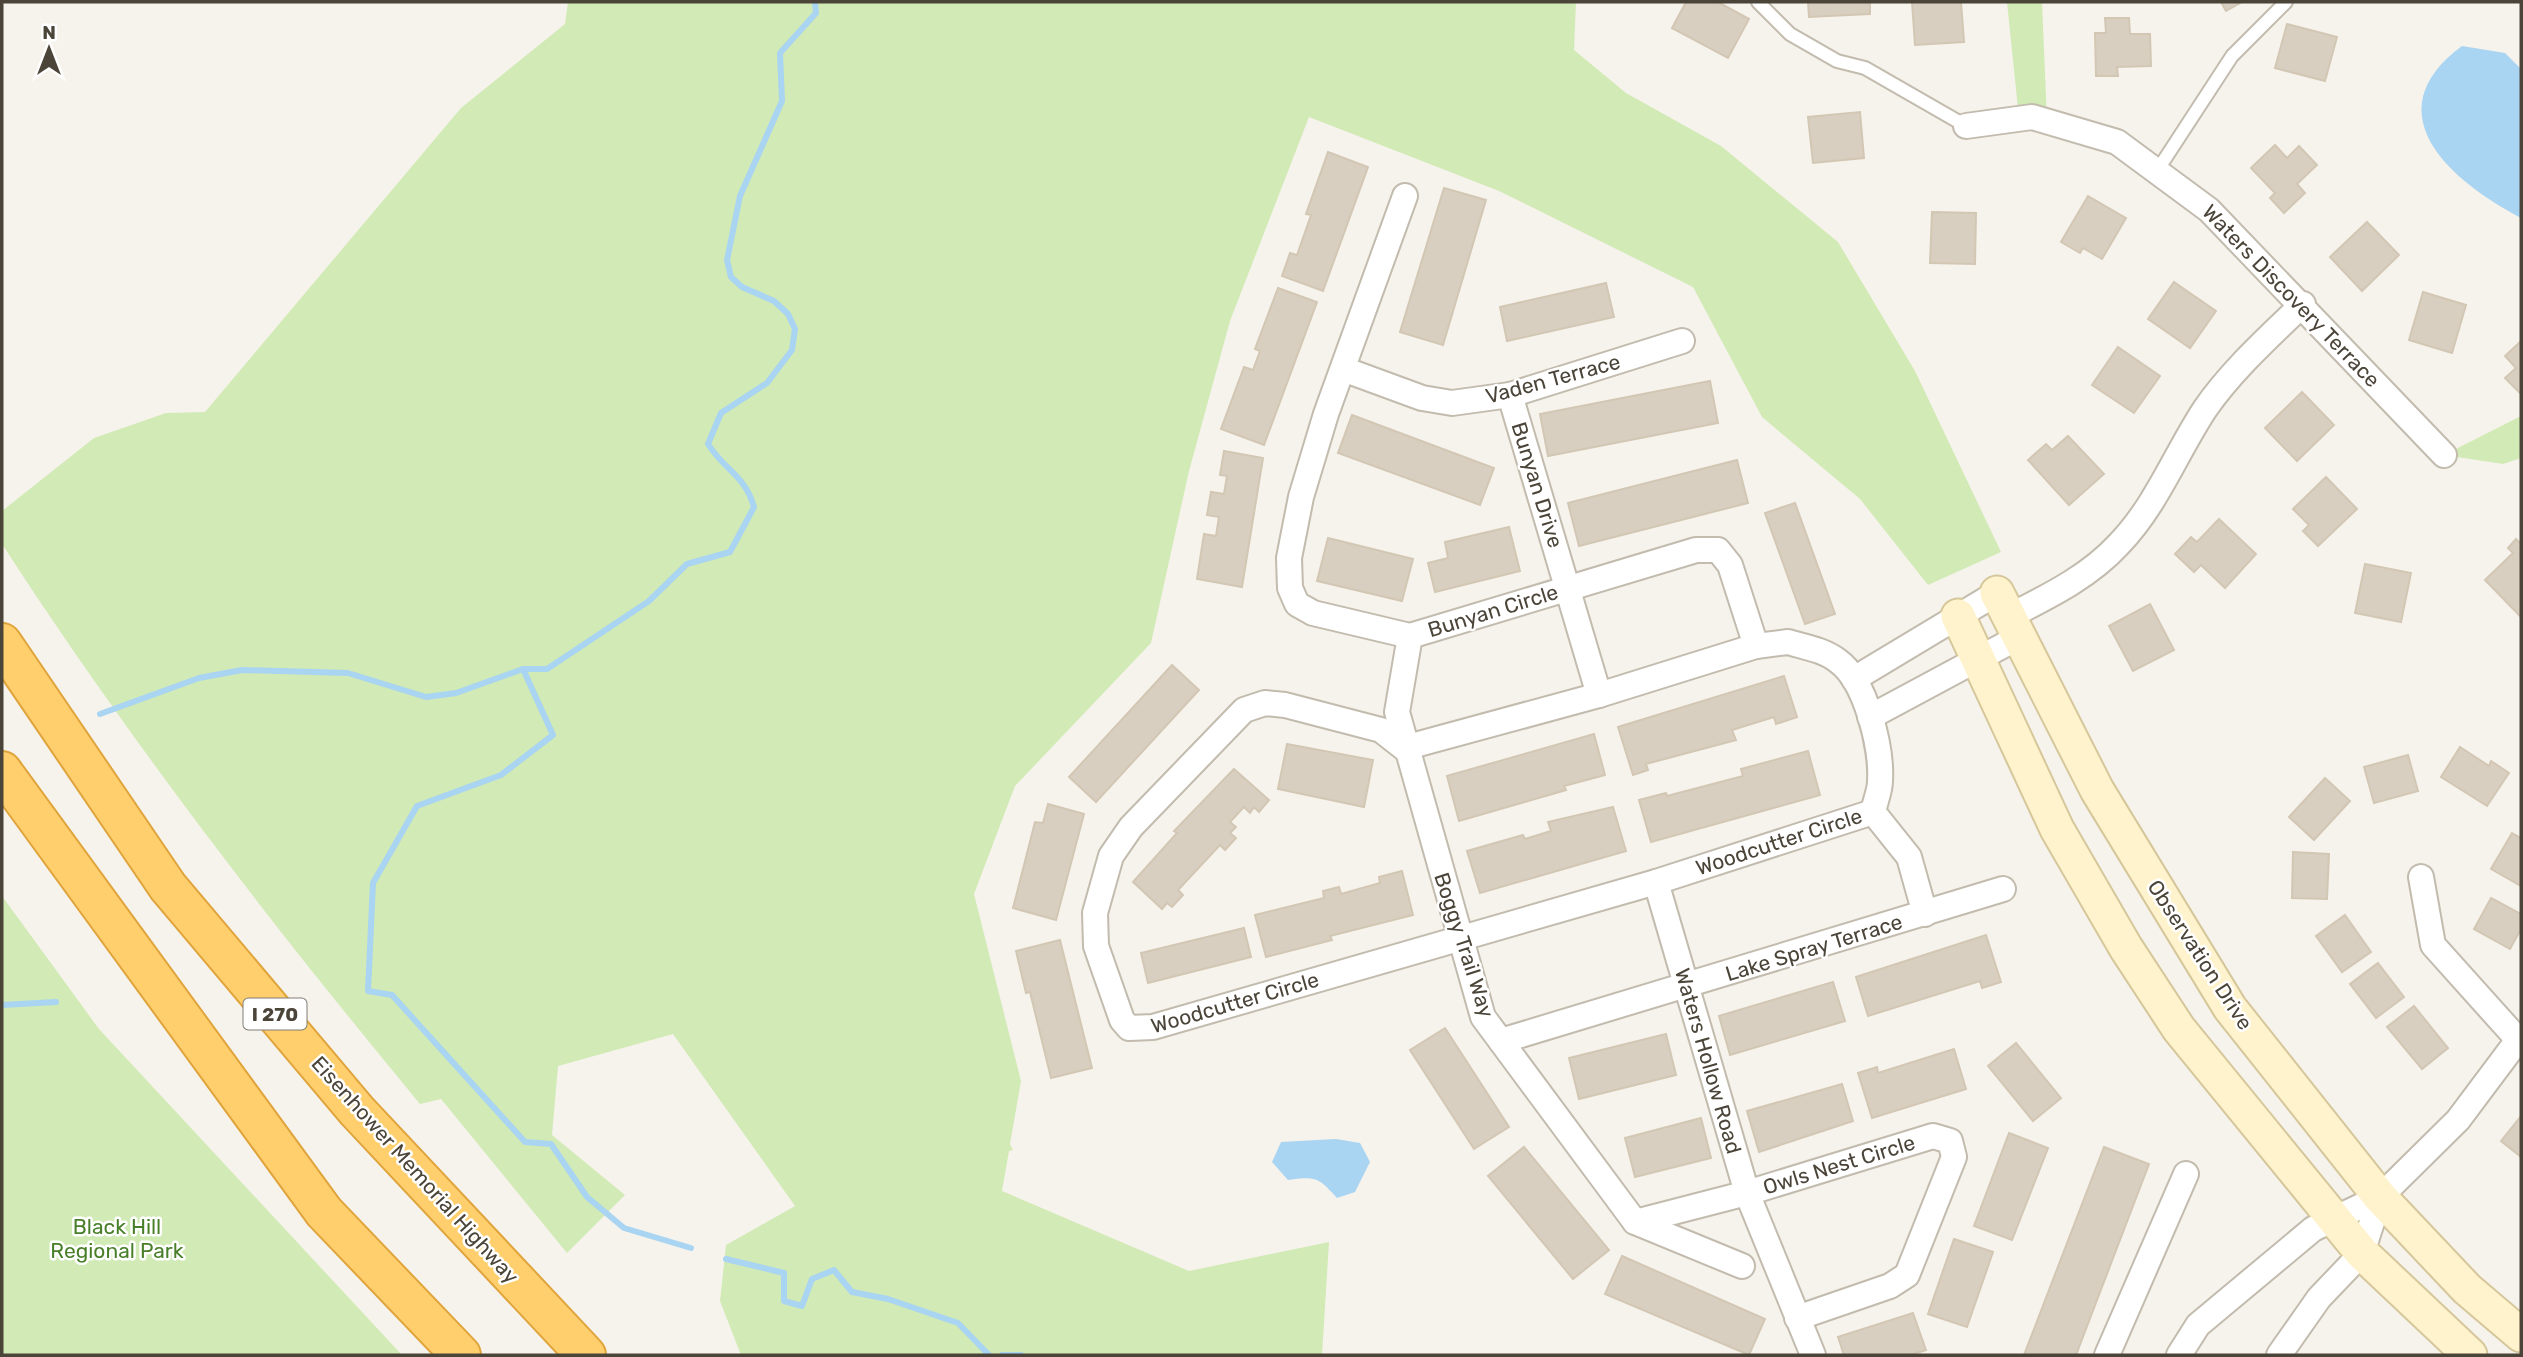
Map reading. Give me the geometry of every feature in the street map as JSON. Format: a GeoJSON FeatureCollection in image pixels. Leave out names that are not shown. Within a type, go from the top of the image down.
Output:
{"type":"FeatureCollection","features":[{"type":"Feature","properties":{"kind":"highway","name":"Eisenhower Memorial Highway"},"geometry":{"type":"LineString","coordinates":[[2,643],[168,887],[357,1111],[586,1355]]}},
{"type":"Feature","properties":{"kind":"highway"},"geometry":{"type":"LineString","coordinates":[[2,771],[324,1212],[461,1355]]}},
{"type":"Feature","properties":{"kind":"street","name":"Waters Discovery Terrace"},"geometry":{"type":"LineString","coordinates":[[1966,126],[2032,117],[2117,142],[2209,210],[2303,304],[2444,455]]}},
{"type":"Feature","properties":{"kind":"street","name":"Bunyan Circle"},"geometry":{"type":"LineString","coordinates":[[1405,197],[1343,369],[1301,497],[1289,558],[1290,588],[1297,604],[1313,613],[1410,636],[1696,550],[1718,550],[1730,565],[1755,646]]}},
{"type":"Feature","properties":{"kind":"street"},"geometry":{"type":"LineString","coordinates":[[1854,679],[1958,616],[2008,616],[2068,586],[2120,544],[2206,409],[2241,365],[2303,304]]}},
{"type":"Feature","properties":{"kind":"street","name":"Vaden Terrace"},"geometry":{"type":"LineString","coordinates":[[1343,369],[1422,398],[1452,403],[1510,395],[1682,341]]}},
{"type":"Feature","properties":{"kind":"street","name":"Bunyan Drive"},"geometry":{"type":"LineString","coordinates":[[1510,395],[1599,695]]}},
{"type":"Feature","properties":{"kind":"street"},"geometry":{"type":"LineString","coordinates":[[1958,616],[2057,829],[2126,948],[2179,1029],[2362,1253],[2470,1355]]}},
{"type":"Feature","properties":{"kind":"street"},"geometry":{"type":"LineString","coordinates":[[1870,718],[1978,657],[2008,616]]}},
{"type":"Feature","properties":{"kind":"street","name":"Observation Drive"},"geometry":{"type":"LineString","coordinates":[[2008,616],[2097,790],[2230,1008],[2380,1197],[2467,1290],[2521,1335]]}},
{"type":"Feature","properties":{"kind":"street","name":"Boggy Trail Way"},"geometry":{"type":"LineString","coordinates":[[1410,636],[1396,712],[1404,748],[1483,1017],[1635,1222]]}},
{"type":"Feature","properties":{"kind":"street","name":"Woodcutter Circle"},"geometry":{"type":"LineString","coordinates":[[1788,642],[1816,650],[1839,662],[1854,679],[1870,718],[1878,752],[1880,782],[1873,812],[1656,882],[1138,1029],[1129,1028],[1116,1009],[1096,946],[1095,913],[1111,856],[1131,827],[1244,710],[1265,703],[1286,705],[1381,730],[1404,748],[1599,695],[1755,646],[1788,642]]}},
{"type":"Feature","properties":{"kind":"street","name":"Lake Spray Terrace"},"geometry":{"type":"LineString","coordinates":[[1873,812],[1909,857],[1925,914]]}},
{"type":"Feature","properties":{"kind":"street"},"geometry":{"type":"LineString","coordinates":[[2179,1355],[2198,1325],[2313,1229],[2380,1197],[2458,1120],[2520,1040],[2433,946],[2421,877]]}},
{"type":"Feature","properties":{"kind":"street","name":"Waters Hollow Road"},"geometry":{"type":"LineString","coordinates":[[1656,882],[1747,1194],[1813,1355]]}},
{"type":"Feature","properties":{"kind":"street","name":"Lake Spray Terrace"},"geometry":{"type":"LineString","coordinates":[[1501,1041],[2003,890]]}},
{"type":"Feature","properties":{"kind":"street","name":"Owls Nest Circle"},"geometry":{"type":"LineString","coordinates":[[1635,1222],[1747,1194],[1933,1136],[1950,1141],[1954,1157],[1907,1275],[1890,1286],[1797,1318]]}},
{"type":"Feature","properties":{"kind":"street"},"geometry":{"type":"LineString","coordinates":[[2107,1355],[2186,1174]]}},
{"type":"Feature","properties":{"kind":"street"},"geometry":{"type":"LineString","coordinates":[[2279,1355],[2319,1298],[2362,1253],[2380,1197]]}},
{"type":"Feature","properties":{"kind":"street"},"geometry":{"type":"LineString","coordinates":[[1635,1222],[1742,1266]]}},
{"type":"Feature","properties":{"kind":"lane"},"geometry":{"type":"LineString","coordinates":[[1758,2],[1790,34],[1837,61],[1865,68],[1966,126]]}},
{"type":"Feature","properties":{"kind":"lane"},"geometry":{"type":"LineString","coordinates":[[2157,171],[2232,56],[2286,2]]}},
{"type":"Feature","properties":{"kind":"green space"},"geometry":{"type":"Polygon","coordinates":[[[568,2],[1576,2],[1574,50],[1626,93],[1721,146],[1838,242],[1915,371],[2001,552],[1928,585],[1860,499],[1762,417],[1693,287],[1499,191],[1309,117],[1230,321],[1189,471],[1151,643],[1015,786],[974,894],[1021,1081],[1010,1144],[1013,1150],[1009,1151],[1002,1191],[1189,1271],[1329,1242],[1322,1355],[741,1355],[720,1301],[726,1245],[795,1206],[673,1034],[558,1066],[552,1135],[625,1195],[567,1253],[441,1099],[420,1104],[310,968],[151,760],[2,544],[2,511],[94,438],[166,413],[205,412],[461,108],[565,24],[568,2]]]}},
{"type":"Feature","properties":{"kind":"green space"},"geometry":{"type":"Polygon","coordinates":[[[2007,2],[2042,2],[2047,121],[2019,118],[2007,2]]]}},
{"type":"Feature","properties":{"kind":"green space"},"geometry":{"type":"Polygon","coordinates":[[[2521,416],[2521,458],[2503,464],[2444,455],[2521,416]]]}},
{"type":"Feature","properties":{"kind":"green space","name":"Black Hill Regional Park"},"geometry":{"type":"Polygon","coordinates":[[[2,896],[99,1029],[402,1355],[2,1355],[2,896]]]}},
{"type":"Feature","properties":{"kind":"water"},"geometry":{"type":"Polygon","coordinates":[[[2462,46],[2505,53],[2521,69],[2521,218],[2470,185],[2448,165],[2432,144],[2422,120],[2423,96],[2436,71],[2462,46]]]}},
{"type":"Feature","properties":{"kind":"water"},"geometry":{"type":"Polygon","coordinates":[[[1336,1139],[1360,1143],[1370,1162],[1355,1192],[1337,1198],[1316,1180],[1288,1180],[1272,1162],[1281,1142],[1336,1139]]]}},
{"type":"Feature","properties":{"kind":"building"},"geometry":{"type":"Polygon","coordinates":[[[1686,2],[1718,2],[1749,19],[1728,58],[1672,28],[1686,2]]]}},
{"type":"Feature","properties":{"kind":"building"},"geometry":{"type":"Polygon","coordinates":[[[1808,2],[1870,2],[1870,14],[1809,17],[1808,2]]]}},
{"type":"Feature","properties":{"kind":"building"},"geometry":{"type":"Polygon","coordinates":[[[1912,2],[1961,2],[1964,42],[1915,45],[1912,2]]]}},
{"type":"Feature","properties":{"kind":"building"},"geometry":{"type":"Polygon","coordinates":[[[2221,2],[2242,2],[2226,11],[2221,2]]]}},
{"type":"Feature","properties":{"kind":"building"},"geometry":{"type":"Polygon","coordinates":[[[2105,18],[2129,18],[2130,34],[2150,34],[2151,66],[2117,67],[2118,76],[2096,76],[2095,33],[2106,33],[2105,18]]]}},
{"type":"Feature","properties":{"kind":"building"},"geometry":{"type":"Polygon","coordinates":[[[2287,24],[2337,37],[2325,81],[2275,68],[2287,24]]]}},
{"type":"Feature","properties":{"kind":"building"},"geometry":{"type":"Polygon","coordinates":[[[1860,112],[1864,158],[1813,163],[1808,117],[1860,112]]]}},
{"type":"Feature","properties":{"kind":"building"},"geometry":{"type":"Polygon","coordinates":[[[2275,145],[2287,158],[2299,146],[2317,165],[2297,184],[2305,193],[2284,213],[2270,198],[2275,193],[2251,168],[2275,145]]]}},
{"type":"Feature","properties":{"kind":"building"},"geometry":{"type":"Polygon","coordinates":[[[1328,152],[1368,167],[1323,291],[1282,276],[1290,253],[1297,255],[1311,215],[1306,214],[1328,152]]]}},
{"type":"Feature","properties":{"kind":"building"},"geometry":{"type":"Polygon","coordinates":[[[1444,188],[1486,200],[1443,345],[1400,332],[1444,188]]]}},
{"type":"Feature","properties":{"kind":"building"},"geometry":{"type":"Polygon","coordinates":[[[2088,196],[2126,218],[2102,259],[2083,248],[2080,253],[2061,242],[2088,196]]]}},
{"type":"Feature","properties":{"kind":"building"},"geometry":{"type":"Polygon","coordinates":[[[1932,212],[1976,213],[1975,264],[1930,263],[1932,212]]]}},
{"type":"Feature","properties":{"kind":"building"},"geometry":{"type":"Polygon","coordinates":[[[2367,222],[2399,255],[2362,291],[2330,257],[2367,222]]]}},
{"type":"Feature","properties":{"kind":"building"},"geometry":{"type":"Polygon","coordinates":[[[2174,282],[2216,311],[2190,348],[2148,319],[2174,282]]]}},
{"type":"Feature","properties":{"kind":"building"},"geometry":{"type":"Polygon","coordinates":[[[1606,283],[1614,317],[1507,341],[1500,307],[1606,283]]]}},
{"type":"Feature","properties":{"kind":"building"},"geometry":{"type":"Polygon","coordinates":[[[1278,288],[1317,302],[1264,445],[1221,429],[1244,367],[1253,370],[1260,351],[1255,349],[1278,288]]]}},
{"type":"Feature","properties":{"kind":"building"},"geometry":{"type":"Polygon","coordinates":[[[2423,292],[2466,305],[2452,353],[2409,340],[2423,292]]]}},
{"type":"Feature","properties":{"kind":"building"},"geometry":{"type":"Polygon","coordinates":[[[2521,341],[2521,394],[2505,378],[2516,368],[2505,356],[2521,341]]]}},
{"type":"Feature","properties":{"kind":"building"},"geometry":{"type":"Polygon","coordinates":[[[2118,347],[2160,376],[2134,413],[2092,385],[2118,347]]]}},
{"type":"Feature","properties":{"kind":"building"},"geometry":{"type":"Polygon","coordinates":[[[1710,381],[1718,423],[1548,456],[1540,414],[1710,381]]]}},
{"type":"Feature","properties":{"kind":"building"},"geometry":{"type":"Polygon","coordinates":[[[2302,392],[2334,425],[2297,461],[2265,428],[2302,392]]]}},
{"type":"Feature","properties":{"kind":"building"},"geometry":{"type":"Polygon","coordinates":[[[1352,415],[1494,468],[1480,505],[1338,453],[1352,415]]]}},
{"type":"Feature","properties":{"kind":"building"},"geometry":{"type":"Polygon","coordinates":[[[2068,436],[2104,474],[2069,505],[2028,460],[2046,444],[2052,450],[2068,436]]]}},
{"type":"Feature","properties":{"kind":"building"},"geometry":{"type":"Polygon","coordinates":[[[1224,451],[1263,458],[1242,587],[1197,579],[1204,534],[1216,536],[1219,517],[1207,515],[1211,492],[1224,494],[1227,476],[1220,475],[1224,451]]]}},
{"type":"Feature","properties":{"kind":"building"},"geometry":{"type":"Polygon","coordinates":[[[1737,460],[1748,503],[1579,546],[1568,503],[1737,460]]]}},
{"type":"Feature","properties":{"kind":"building"},"geometry":{"type":"Polygon","coordinates":[[[2326,477],[2357,509],[2318,546],[2303,531],[2309,525],[2293,509],[2326,477]]]}},
{"type":"Feature","properties":{"kind":"building"},"geometry":{"type":"Polygon","coordinates":[[[1795,503],[1835,614],[1805,624],[1765,513],[1795,503]]]}},
{"type":"Feature","properties":{"kind":"building"},"geometry":{"type":"Polygon","coordinates":[[[2219,519],[2256,554],[2225,588],[2201,565],[2194,572],[2175,554],[2191,537],[2197,542],[2219,519]]]}},
{"type":"Feature","properties":{"kind":"building"},"geometry":{"type":"Polygon","coordinates":[[[1509,527],[1520,571],[1435,592],[1428,563],[1448,558],[1445,542],[1509,527]]]}},
{"type":"Feature","properties":{"kind":"building"},"geometry":{"type":"Polygon","coordinates":[[[1328,538],[1413,559],[1402,601],[1317,581],[1328,538]]]}},
{"type":"Feature","properties":{"kind":"building"},"geometry":{"type":"Polygon","coordinates":[[[2516,539],[2521,544],[2521,617],[2485,580],[2513,553],[2508,548],[2516,539]]]}},
{"type":"Feature","properties":{"kind":"building"},"geometry":{"type":"Polygon","coordinates":[[[2365,564],[2411,573],[2401,622],[2355,613],[2365,564]]]}},
{"type":"Feature","properties":{"kind":"building"},"geometry":{"type":"Polygon","coordinates":[[[2150,604],[2174,650],[2133,671],[2109,626],[2150,604]]]}},
{"type":"Feature","properties":{"kind":"building"},"geometry":{"type":"Polygon","coordinates":[[[1172,665],[1199,690],[1096,802],[1069,777],[1172,665]]]}},
{"type":"Feature","properties":{"kind":"building"},"geometry":{"type":"Polygon","coordinates":[[[1784,676],[1797,717],[1776,724],[1774,717],[1732,730],[1736,740],[1646,764],[1648,770],[1633,775],[1618,727],[1784,676]]]}},
{"type":"Feature","properties":{"kind":"building"},"geometry":{"type":"Polygon","coordinates":[[[1594,734],[1605,775],[1564,786],[1566,790],[1459,821],[1447,776],[1594,734]]]}},
{"type":"Feature","properties":{"kind":"building"},"geometry":{"type":"Polygon","coordinates":[[[1287,744],[1373,760],[1364,807],[1278,789],[1287,744]]]}},
{"type":"Feature","properties":{"kind":"building"},"geometry":{"type":"Polygon","coordinates":[[[2460,747],[2489,766],[2491,761],[2509,773],[2487,806],[2441,777],[2460,747]]]}},
{"type":"Feature","properties":{"kind":"building"},"geometry":{"type":"Polygon","coordinates":[[[1808,751],[1820,795],[1651,842],[1639,800],[1666,793],[1667,796],[1743,776],[1741,769],[1808,751]]]}},
{"type":"Feature","properties":{"kind":"building"},"geometry":{"type":"Polygon","coordinates":[[[2408,755],[2418,791],[2374,803],[2364,767],[2408,755]]]}},
{"type":"Feature","properties":{"kind":"building"},"geometry":{"type":"Polygon","coordinates":[[[1234,769],[1269,800],[1259,812],[1254,807],[1250,813],[1244,807],[1230,822],[1236,827],[1230,833],[1236,838],[1225,850],[1220,845],[1178,890],[1183,895],[1172,907],[1167,903],[1162,909],[1133,882],[1177,833],[1174,831],[1234,769]]]}},
{"type":"Feature","properties":{"kind":"building"},"geometry":{"type":"Polygon","coordinates":[[[2325,778],[2350,801],[2314,840],[2289,817],[2325,778]]]}},
{"type":"Feature","properties":{"kind":"building"},"geometry":{"type":"Polygon","coordinates":[[[1048,804],[1084,814],[1056,920],[1013,908],[1035,822],[1043,823],[1048,804]]]}},
{"type":"Feature","properties":{"kind":"building"},"geometry":{"type":"Polygon","coordinates":[[[1613,807],[1626,851],[1480,893],[1467,851],[1523,835],[1525,839],[1551,831],[1548,822],[1613,807]]]}},
{"type":"Feature","properties":{"kind":"building"},"geometry":{"type":"Polygon","coordinates":[[[2512,833],[2521,838],[2521,886],[2491,869],[2512,833]]]}},
{"type":"Feature","properties":{"kind":"building"},"geometry":{"type":"Polygon","coordinates":[[[2293,852],[2329,854],[2327,899],[2292,898],[2293,852]]]}},
{"type":"Feature","properties":{"kind":"building"},"geometry":{"type":"Polygon","coordinates":[[[1402,871],[1413,915],[1330,936],[1332,940],[1266,957],[1255,915],[1324,898],[1323,891],[1339,887],[1341,894],[1380,883],[1379,877],[1402,871]]]}},
{"type":"Feature","properties":{"kind":"building"},"geometry":{"type":"Polygon","coordinates":[[[2491,898],[2521,914],[2521,929],[2510,949],[2474,929],[2491,898]]]}},
{"type":"Feature","properties":{"kind":"building"},"geometry":{"type":"Polygon","coordinates":[[[2345,915],[2371,952],[2342,972],[2316,936],[2345,915]]]}},
{"type":"Feature","properties":{"kind":"building"},"geometry":{"type":"Polygon","coordinates":[[[1244,928],[1251,957],[1148,983],[1141,953],[1244,928]]]}},
{"type":"Feature","properties":{"kind":"building"},"geometry":{"type":"Polygon","coordinates":[[[1986,935],[2001,982],[1982,988],[1980,981],[1868,1016],[1856,977],[1986,935]]]}},
{"type":"Feature","properties":{"kind":"building"},"geometry":{"type":"Polygon","coordinates":[[[1060,940],[1092,1068],[1051,1078],[1030,992],[1026,993],[1016,951],[1060,940]]]}},
{"type":"Feature","properties":{"kind":"building"},"geometry":{"type":"Polygon","coordinates":[[[2378,963],[2404,997],[2376,1018],[2350,984],[2378,963]]]}},
{"type":"Feature","properties":{"kind":"building"},"geometry":{"type":"Polygon","coordinates":[[[1833,982],[1845,1021],[1730,1055],[1719,1016],[1833,982]]]}},
{"type":"Feature","properties":{"kind":"building"},"geometry":{"type":"Polygon","coordinates":[[[2414,1006],[2448,1048],[2422,1069],[2387,1027],[2414,1006]]]}},
{"type":"Feature","properties":{"kind":"building"},"geometry":{"type":"Polygon","coordinates":[[[1445,1028],[1509,1127],[1474,1149],[1410,1050],[1445,1028]]]}},
{"type":"Feature","properties":{"kind":"building"},"geometry":{"type":"Polygon","coordinates":[[[1666,1034],[1676,1075],[1579,1099],[1569,1058],[1666,1034]]]}},
{"type":"Feature","properties":{"kind":"building"},"geometry":{"type":"Polygon","coordinates":[[[2016,1043],[2061,1098],[2033,1121],[1988,1066],[2016,1043]]]}},
{"type":"Feature","properties":{"kind":"building"},"geometry":{"type":"Polygon","coordinates":[[[1954,1049],[1966,1089],[1872,1118],[1858,1073],[1877,1067],[1878,1073],[1954,1049]]]}},
{"type":"Feature","properties":{"kind":"building"},"geometry":{"type":"Polygon","coordinates":[[[1842,1084],[1853,1121],[1759,1152],[1747,1111],[1842,1084]]]}},
{"type":"Feature","properties":{"kind":"building"},"geometry":{"type":"Polygon","coordinates":[[[2521,1116],[2521,1157],[2501,1141],[2521,1116]]]}},
{"type":"Feature","properties":{"kind":"building"},"geometry":{"type":"Polygon","coordinates":[[[1701,1118],[1711,1158],[1635,1177],[1625,1138],[1701,1118]]]}},
{"type":"Feature","properties":{"kind":"building"},"geometry":{"type":"Polygon","coordinates":[[[2009,1133],[2048,1148],[2012,1240],[1974,1226],[2009,1133]]]}},
{"type":"Feature","properties":{"kind":"building"},"geometry":{"type":"Polygon","coordinates":[[[1524,1147],[1609,1250],[1573,1279],[1488,1176],[1524,1147]]]}},
{"type":"Feature","properties":{"kind":"building"},"geometry":{"type":"Polygon","coordinates":[[[2104,1147],[2149,1164],[2076,1355],[2024,1355],[2104,1147]]]}},
{"type":"Feature","properties":{"kind":"building"},"geometry":{"type":"Polygon","coordinates":[[[1954,1239],[1993,1252],[1967,1327],[1928,1314],[1954,1239]]]}},
{"type":"Feature","properties":{"kind":"building"},"geometry":{"type":"Polygon","coordinates":[[[1622,1256],[1765,1319],[1749,1355],[1605,1294],[1622,1256]]]}},
{"type":"Feature","properties":{"kind":"building"},"geometry":{"type":"Polygon","coordinates":[[[1913,1313],[1926,1350],[1910,1355],[1844,1355],[1838,1337],[1913,1313]]]}},
{"type":"Feature","properties":{"kind":"waterway"},"geometry":{"type":"LineString","coordinates":[[100,714],[199,678],[242,670],[348,673],[426,697],[456,693],[523,669],[547,669],[649,601],[687,564],[730,552],[754,507],[740,480],[708,444],[721,413],[767,383],[792,350],[795,329],[788,314],[774,301],[742,287],[731,277],[727,260],[740,196],[782,101],[780,53],[816,13],[815,2]]}},
{"type":"Feature","properties":{"kind":"waterway"},"geometry":{"type":"LineString","coordinates":[[523,669],[553,735],[501,775],[417,806],[373,883],[368,991],[392,995],[525,1142],[551,1144],[587,1197],[624,1228],[691,1248]]}},
{"type":"Feature","properties":{"kind":"waterway"},"geometry":{"type":"LineString","coordinates":[[2,1005],[56,1002]]}},
{"type":"Feature","properties":{"kind":"waterway"},"geometry":{"type":"LineString","coordinates":[[726,1259],[784,1273],[784,1301],[802,1306],[812,1279],[834,1270],[852,1292],[888,1299],[958,1323],[989,1355]]}},
{"type":"Feature","properties":{"kind":"waterway"},"geometry":{"type":"LineString","coordinates":[[1002,1355],[1021,1355]]}}]}
